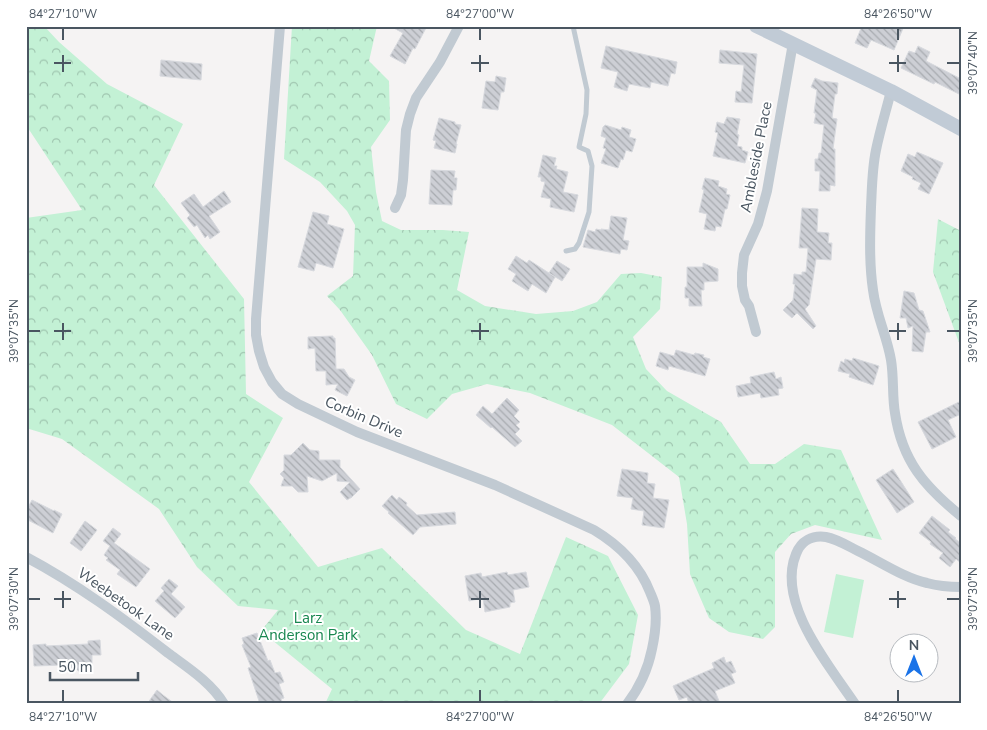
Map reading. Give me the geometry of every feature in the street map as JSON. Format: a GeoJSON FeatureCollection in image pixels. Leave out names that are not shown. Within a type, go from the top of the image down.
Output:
{"type":"FeatureCollection","features":[{"type":"Feature","properties":{"kind":"street","name":"Corbin Drive"},"geometry":{"type":"LineString","coordinates":[[280,26],[256,319],[256,335],[264,367],[272,382],[282,394],[298,404],[357,432],[503,488],[594,530],[621,549],[635,565],[647,584],[655,605],[656,615],[654,637],[646,673],[639,688],[627,704]]}},
{"type":"Feature","properties":{"kind":"street"},"geometry":{"type":"LineString","coordinates":[[395,208],[401,194],[406,130],[410,114],[416,98],[440,62],[459,26]]}},
{"type":"Feature","properties":{"kind":"street"},"geometry":{"type":"LineString","coordinates":[[756,26],[891,91],[961,129]]}},
{"type":"Feature","properties":{"kind":"street","name":"Ambleside Place"},"geometry":{"type":"LineString","coordinates":[[756,332],[742,286],[744,255],[758,224],[767,191],[793,44]]}},
{"type":"Feature","properties":{"kind":"street"},"geometry":{"type":"LineString","coordinates":[[891,91],[876,150],[873,172],[870,239],[870,266],[873,292],[878,318],[886,338],[891,360],[895,414],[908,457],[916,472],[926,484],[941,500],[961,516]]}},
{"type":"Feature","properties":{"kind":"street"},"geometry":{"type":"LineString","coordinates":[[855,704],[809,635],[794,601],[792,573],[794,559],[802,543],[816,537],[837,540],[927,584],[961,587]]}},
{"type":"Feature","properties":{"kind":"street","name":"Weebetook Lane"},"geometry":{"type":"LineString","coordinates":[[26,556],[134,626],[214,690],[224,704]]}},
{"type":"Feature","properties":{"kind":"lane"},"geometry":{"type":"LineString","coordinates":[[566,251],[575,249],[579,243],[589,212],[592,166],[588,150],[579,146],[586,114],[587,90],[573,26]]}},
{"type":"Feature","properties":{"kind":"green space","name":"Larz Anderson Park"},"geometry":{"type":"Polygon","coordinates":[[[26,26],[44,26],[59,42],[107,84],[183,124],[154,185],[244,299],[246,394],[283,418],[249,482],[318,567],[382,548],[466,630],[520,654],[566,537],[608,556],[638,615],[629,664],[599,704],[325,704],[332,689],[261,631],[278,610],[238,606],[197,567],[159,509],[62,439],[26,428],[26,218],[82,210],[26,125],[26,26]]]}},
{"type":"Feature","properties":{"kind":"green space"},"geometry":{"type":"Polygon","coordinates":[[[292,26],[377,26],[369,61],[389,81],[390,120],[371,147],[376,192],[382,221],[401,230],[469,232],[457,290],[485,306],[536,314],[573,311],[597,302],[621,274],[641,273],[662,277],[660,309],[633,337],[646,369],[667,391],[721,422],[750,464],[775,464],[804,444],[841,450],[882,540],[815,525],[791,534],[775,552],[775,627],[763,639],[729,632],[709,618],[690,574],[687,524],[679,477],[612,425],[530,393],[487,384],[452,394],[427,419],[396,404],[372,355],[340,310],[327,296],[353,276],[355,225],[347,211],[320,182],[284,159],[292,26]]]}},
{"type":"Feature","properties":{"kind":"green space"},"geometry":{"type":"Polygon","coordinates":[[[938,219],[961,231],[961,348],[933,272],[938,219]]]}},
{"type":"Feature","properties":{"kind":"green space"},"geometry":{"type":"Polygon","coordinates":[[[836,574],[864,580],[853,638],[824,632],[836,574]]]}},
{"type":"Feature","properties":{"kind":"building"},"geometry":{"type":"Polygon","coordinates":[[[390,26],[427,26],[405,64],[390,56],[403,33],[390,26]]]}},
{"type":"Feature","properties":{"kind":"building"},"geometry":{"type":"Polygon","coordinates":[[[862,26],[904,26],[894,50],[871,40],[867,48],[855,43],[862,26]]]}},
{"type":"Feature","properties":{"kind":"building"},"geometry":{"type":"Polygon","coordinates":[[[606,46],[677,62],[675,74],[671,73],[668,86],[651,82],[650,88],[629,84],[627,91],[614,87],[618,72],[601,68],[606,46]]]}},
{"type":"Feature","properties":{"kind":"building"},"geometry":{"type":"Polygon","coordinates":[[[918,46],[930,52],[926,61],[961,79],[961,95],[901,68],[909,51],[915,53],[918,46]]]}},
{"type":"Feature","properties":{"kind":"building"},"geometry":{"type":"Polygon","coordinates":[[[720,50],[757,54],[752,103],[735,102],[736,91],[741,92],[744,65],[719,63],[720,50]]]}},
{"type":"Feature","properties":{"kind":"building"},"geometry":{"type":"Polygon","coordinates":[[[161,60],[202,64],[201,80],[160,76],[161,60]]]}},
{"type":"Feature","properties":{"kind":"building"},"geometry":{"type":"Polygon","coordinates":[[[496,76],[506,78],[498,110],[482,108],[486,81],[495,82],[496,76]]]}},
{"type":"Feature","properties":{"kind":"building"},"geometry":{"type":"Polygon","coordinates":[[[815,78],[838,83],[832,118],[837,119],[833,149],[835,149],[835,186],[830,185],[830,191],[819,191],[820,171],[815,171],[815,159],[818,159],[819,153],[821,153],[824,125],[814,123],[817,90],[811,87],[815,78]]]}},
{"type":"Feature","properties":{"kind":"building"},"geometry":{"type":"Polygon","coordinates":[[[727,117],[740,119],[737,146],[742,147],[742,150],[748,152],[745,163],[713,156],[718,133],[715,132],[717,122],[724,124],[727,117]]]}},
{"type":"Feature","properties":{"kind":"building"},"geometry":{"type":"Polygon","coordinates":[[[439,118],[461,125],[455,153],[434,148],[436,141],[433,140],[439,118]]]}},
{"type":"Feature","properties":{"kind":"building"},"geometry":{"type":"Polygon","coordinates":[[[605,125],[621,130],[622,127],[631,130],[629,137],[636,139],[632,152],[626,150],[618,168],[601,163],[606,149],[603,148],[606,138],[601,136],[605,125]]]}},
{"type":"Feature","properties":{"kind":"building"},"geometry":{"type":"Polygon","coordinates":[[[917,152],[943,163],[929,194],[918,189],[921,183],[901,171],[908,154],[915,157],[917,152]]]}},
{"type":"Feature","properties":{"kind":"building"},"geometry":{"type":"Polygon","coordinates":[[[543,155],[556,158],[554,166],[557,166],[556,169],[568,172],[563,192],[578,195],[574,212],[550,207],[551,199],[541,197],[545,182],[541,181],[541,177],[538,177],[543,155]]]}},
{"type":"Feature","properties":{"kind":"building"},"geometry":{"type":"Polygon","coordinates":[[[431,170],[455,171],[454,178],[457,178],[456,190],[453,190],[452,205],[429,204],[431,170]]]}},
{"type":"Feature","properties":{"kind":"building"},"geometry":{"type":"Polygon","coordinates":[[[705,178],[719,181],[718,186],[727,189],[726,194],[730,195],[721,227],[716,226],[715,231],[704,229],[707,214],[699,212],[705,178]]]}},
{"type":"Feature","properties":{"kind":"building"},"geometry":{"type":"Polygon","coordinates":[[[224,191],[231,202],[209,216],[220,232],[210,239],[208,235],[205,238],[197,225],[194,227],[187,218],[190,215],[181,203],[194,194],[203,207],[224,191]]]}},
{"type":"Feature","properties":{"kind":"building"},"geometry":{"type":"Polygon","coordinates":[[[802,208],[818,209],[817,232],[829,233],[828,243],[832,243],[831,260],[816,259],[809,305],[805,309],[816,326],[813,329],[797,313],[792,318],[783,310],[793,300],[794,274],[802,275],[802,272],[806,272],[808,248],[799,248],[802,208]]]}},
{"type":"Feature","properties":{"kind":"building"},"geometry":{"type":"Polygon","coordinates":[[[313,212],[329,216],[327,224],[344,229],[333,268],[316,263],[314,271],[298,267],[313,212]]]}},
{"type":"Feature","properties":{"kind":"building"},"geometry":{"type":"Polygon","coordinates":[[[611,216],[627,218],[623,240],[629,241],[627,250],[621,249],[620,254],[583,247],[588,230],[595,232],[596,229],[609,230],[611,216]]]}},
{"type":"Feature","properties":{"kind":"building"},"geometry":{"type":"Polygon","coordinates":[[[516,256],[527,263],[529,260],[555,277],[546,293],[532,284],[528,291],[512,281],[516,274],[508,269],[516,256]]]}},
{"type":"Feature","properties":{"kind":"building"},"geometry":{"type":"Polygon","coordinates":[[[557,261],[570,269],[562,281],[549,273],[557,261]]]}},
{"type":"Feature","properties":{"kind":"building"},"geometry":{"type":"Polygon","coordinates":[[[703,263],[718,269],[718,281],[704,282],[704,290],[701,290],[702,306],[689,306],[689,298],[685,298],[687,267],[703,267],[703,263]]]}},
{"type":"Feature","properties":{"kind":"building"},"geometry":{"type":"Polygon","coordinates":[[[904,291],[914,293],[919,310],[923,311],[930,332],[926,332],[923,352],[912,351],[913,326],[908,328],[906,318],[900,318],[904,291]]]}},
{"type":"Feature","properties":{"kind":"building"},"geometry":{"type":"Polygon","coordinates":[[[333,336],[335,338],[336,369],[344,369],[349,377],[355,380],[347,396],[335,390],[338,384],[326,385],[326,371],[316,371],[315,348],[308,349],[308,337],[333,336]]]}},
{"type":"Feature","properties":{"kind":"building"},"geometry":{"type":"Polygon","coordinates":[[[676,350],[694,355],[695,353],[704,355],[703,357],[710,359],[705,376],[669,366],[668,370],[656,366],[660,352],[674,356],[676,350]]]}},
{"type":"Feature","properties":{"kind":"building"},"geometry":{"type":"Polygon","coordinates":[[[853,358],[879,366],[873,385],[849,377],[850,374],[838,371],[841,361],[844,363],[845,359],[852,361],[853,358]]]}},
{"type":"Feature","properties":{"kind":"building"},"geometry":{"type":"Polygon","coordinates":[[[774,372],[776,379],[781,377],[783,388],[778,389],[779,395],[761,398],[760,393],[738,397],[736,386],[751,383],[750,377],[774,372]]]}},
{"type":"Feature","properties":{"kind":"building"},"geometry":{"type":"Polygon","coordinates":[[[507,398],[519,410],[514,416],[520,422],[516,425],[520,429],[515,434],[522,441],[515,447],[476,415],[483,406],[492,414],[507,398]]]}},
{"type":"Feature","properties":{"kind":"building"},"geometry":{"type":"Polygon","coordinates":[[[961,401],[961,414],[948,420],[956,437],[932,449],[918,422],[961,401]]]}},
{"type":"Feature","properties":{"kind":"building"},"geometry":{"type":"Polygon","coordinates":[[[303,443],[310,450],[319,451],[319,460],[340,460],[340,467],[360,489],[347,500],[340,492],[350,482],[337,481],[337,473],[322,481],[307,476],[308,492],[298,492],[292,486],[281,486],[284,478],[280,474],[284,470],[284,455],[291,455],[303,443]]]}},
{"type":"Feature","properties":{"kind":"building"},"geometry":{"type":"Polygon","coordinates":[[[622,469],[648,473],[647,483],[655,484],[653,498],[669,500],[664,528],[642,525],[644,511],[631,509],[633,498],[617,496],[622,469]]]}},
{"type":"Feature","properties":{"kind":"building"},"geometry":{"type":"Polygon","coordinates":[[[893,469],[914,502],[897,513],[876,480],[893,469]]]}},
{"type":"Feature","properties":{"kind":"building"},"geometry":{"type":"Polygon","coordinates":[[[392,495],[397,500],[399,497],[407,503],[406,505],[417,515],[455,512],[456,524],[420,527],[413,535],[382,506],[392,495]]]}},
{"type":"Feature","properties":{"kind":"building"},"geometry":{"type":"Polygon","coordinates":[[[32,500],[62,514],[53,533],[26,519],[26,511],[32,500]]]}},
{"type":"Feature","properties":{"kind":"building"},"geometry":{"type":"Polygon","coordinates":[[[932,516],[950,530],[948,532],[961,543],[961,563],[956,559],[950,567],[939,558],[943,553],[919,533],[932,516]]]}},
{"type":"Feature","properties":{"kind":"building"},"geometry":{"type":"Polygon","coordinates":[[[85,521],[97,530],[81,551],[70,543],[85,521]]]}},
{"type":"Feature","properties":{"kind":"building"},"geometry":{"type":"Polygon","coordinates":[[[113,528],[121,534],[114,543],[150,569],[136,587],[117,574],[120,570],[106,560],[108,558],[104,555],[110,546],[103,541],[113,528]]]}},
{"type":"Feature","properties":{"kind":"building"},"geometry":{"type":"Polygon","coordinates":[[[507,572],[508,575],[526,572],[529,587],[513,590],[515,602],[510,603],[510,607],[485,612],[483,598],[469,601],[465,576],[481,573],[482,577],[507,572]]]}},
{"type":"Feature","properties":{"kind":"building"},"geometry":{"type":"Polygon","coordinates":[[[169,579],[178,586],[171,594],[185,607],[175,618],[155,601],[164,591],[161,588],[169,579]]]}},
{"type":"Feature","properties":{"kind":"building"},"geometry":{"type":"Polygon","coordinates":[[[257,633],[268,661],[270,660],[275,673],[280,672],[284,682],[279,684],[284,698],[281,699],[283,704],[260,704],[248,668],[251,667],[242,645],[244,644],[242,638],[257,633]]]}},
{"type":"Feature","properties":{"kind":"building"},"geometry":{"type":"Polygon","coordinates":[[[100,640],[101,655],[92,655],[92,671],[80,672],[76,669],[65,669],[64,665],[34,666],[33,645],[88,644],[88,641],[100,640]]]}},
{"type":"Feature","properties":{"kind":"building"},"geometry":{"type":"Polygon","coordinates":[[[724,657],[726,663],[731,661],[736,672],[731,674],[735,683],[715,691],[719,701],[712,704],[689,704],[687,697],[679,700],[673,686],[714,668],[712,663],[724,657]]]}},
{"type":"Feature","properties":{"kind":"building"},"geometry":{"type":"Polygon","coordinates":[[[157,690],[163,695],[175,704],[147,704],[157,690]]]}}]}
